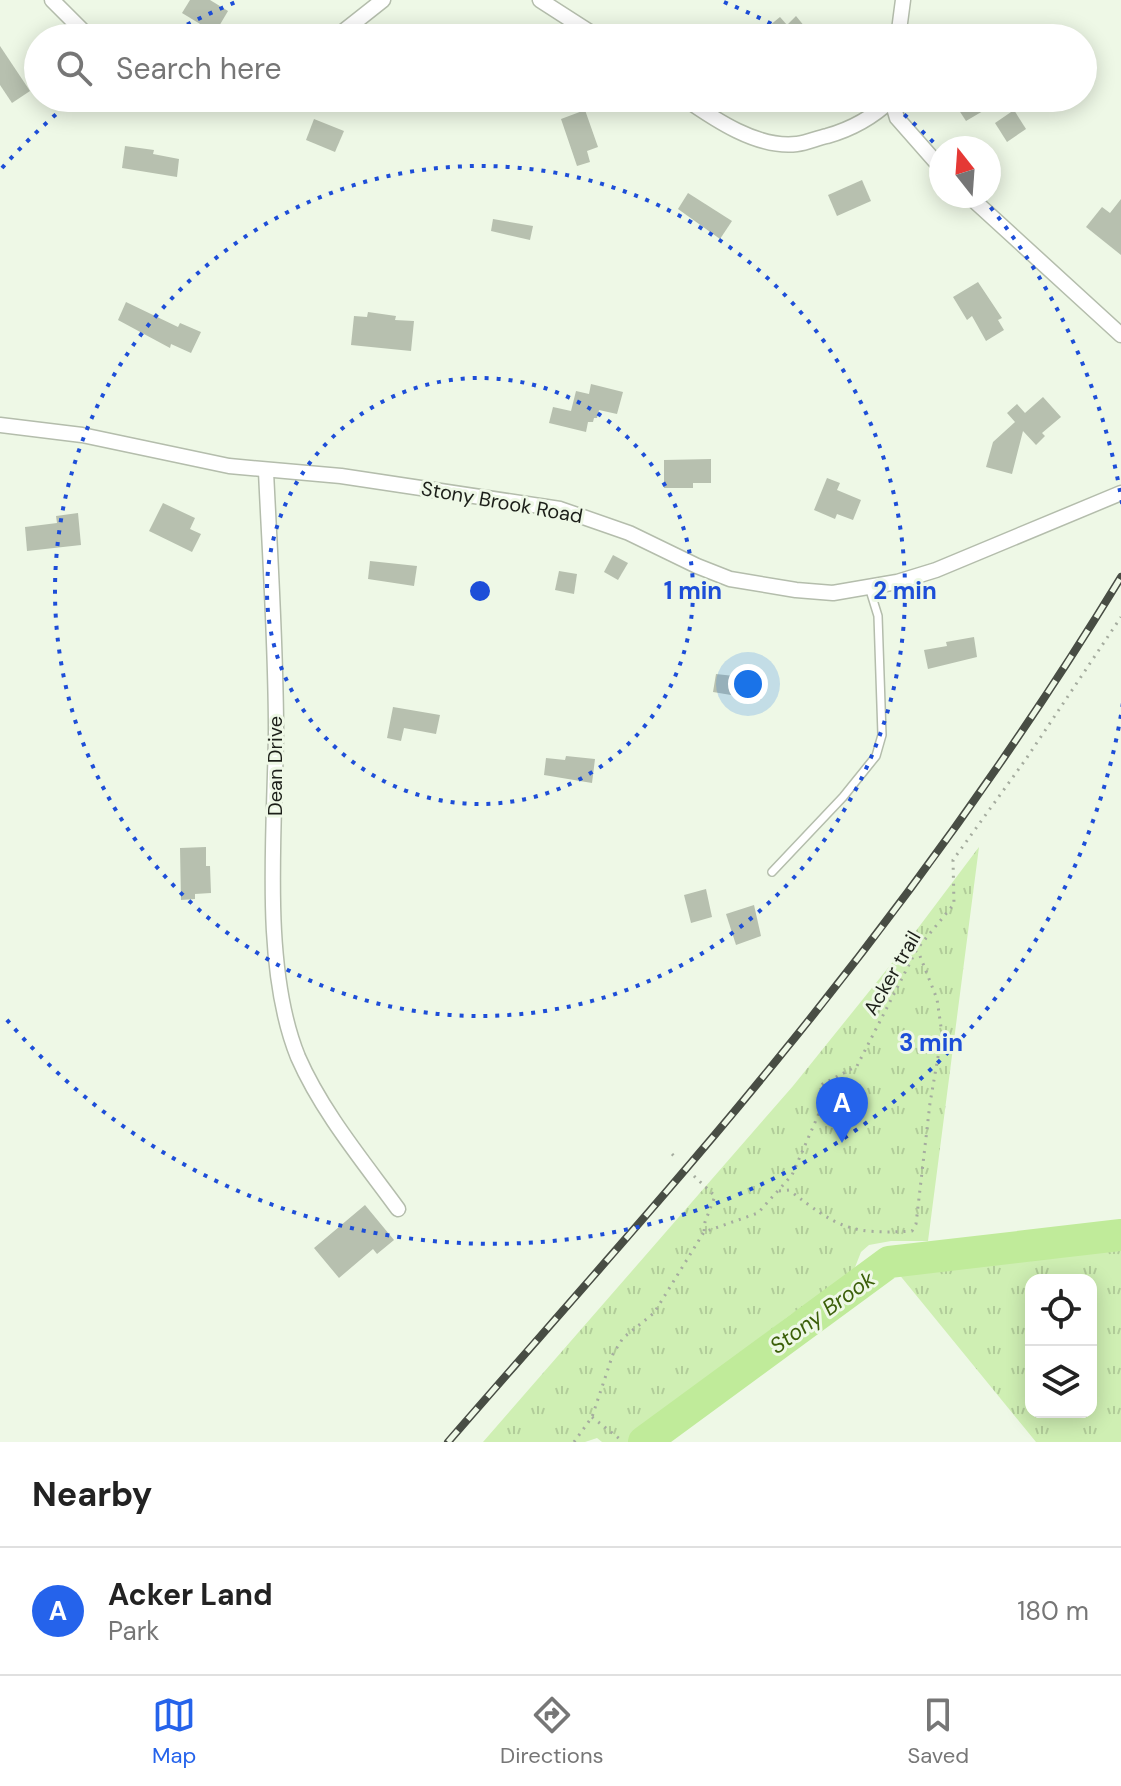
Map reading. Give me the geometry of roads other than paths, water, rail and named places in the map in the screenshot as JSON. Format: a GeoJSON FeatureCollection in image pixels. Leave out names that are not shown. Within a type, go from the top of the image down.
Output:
{"type":"FeatureCollection","features":[{"type":"Feature","properties":{"kind":"street"},"geometry":{"type":"LineString","coordinates":[[52,0],[76,24]]}},
{"type":"Feature","properties":{"kind":"street"},"geometry":{"type":"LineString","coordinates":[[353,24],[383,0]]}},
{"type":"Feature","properties":{"kind":"street"},"geometry":{"type":"LineString","coordinates":[[540,0],[577,24]]}},
{"type":"Feature","properties":{"kind":"street"},"geometry":{"type":"LineString","coordinates":[[900,24],[903,0]]}},
{"type":"Feature","properties":{"kind":"street"},"geometry":{"type":"LineString","coordinates":[[706,112],[739,133],[781,144],[797,144],[839,132],[877,112]]}},
{"type":"Feature","properties":{"kind":"street"},"geometry":{"type":"LineString","coordinates":[[895,112],[929,154]]}},
{"type":"Feature","properties":{"kind":"street"},"geometry":{"type":"LineString","coordinates":[[982,208],[1121,335]]}},
{"type":"Feature","properties":{"kind":"street","name":"Stony Brook Road"},"geometry":{"type":"LineString","coordinates":[[0,425],[82,435],[229,466],[341,476],[560,509],[629,533],[730,579],[833,593],[897,582],[936,570],[1121,493]]}},
{"type":"Feature","properties":{"kind":"street","name":"Dean Drive"},"geometry":{"type":"LineString","coordinates":[[266,471],[276,663],[274,903],[281,999],[299,1058],[334,1120],[398,1209]]}},
{"type":"Feature","properties":{"kind":"lane"},"geometry":{"type":"LineString","coordinates":[[772,872],[843,797],[876,756],[882,735],[878,616],[869,587]]}},
{"type":"Feature","properties":{"kind":"waterway","name":"Stony Brook"},"geometry":{"type":"LineString","coordinates":[[644,1442],[889,1262],[1121,1235]]}},
{"type":"Feature","properties":{"kind":"railway"},"geometry":{"type":"LineString","coordinates":[[448,1442],[699,1154],[826,999],[1001,762],[1121,577]]}},
{"type":"Feature","properties":{"kind":"place","name":"Acker Land"},"geometry":{"type":"Point","coordinates":[842,1143]}}]}
